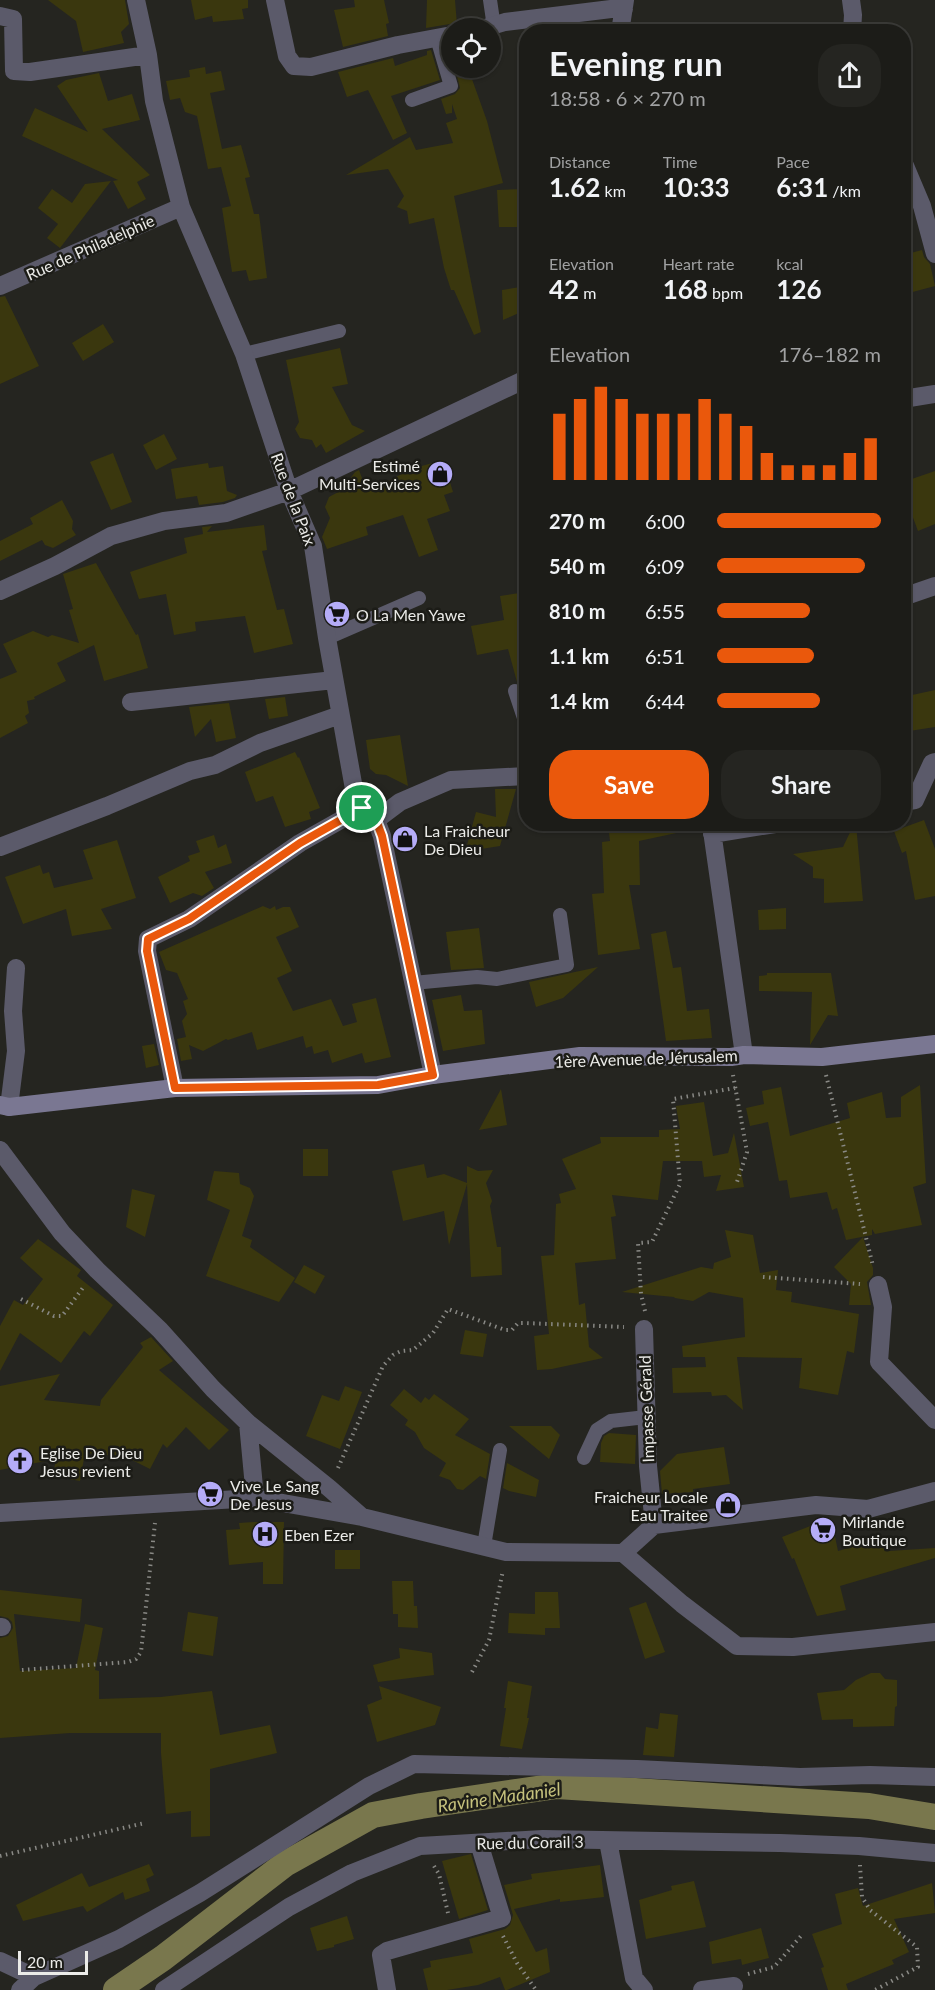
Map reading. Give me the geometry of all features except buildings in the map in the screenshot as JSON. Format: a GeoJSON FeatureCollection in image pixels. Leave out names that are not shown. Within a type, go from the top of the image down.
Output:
{"type":"FeatureCollection","features":[{"type":"Feature","properties":{"kind":"street","name":"Rue de la Paix"},"geometry":{"type":"LineString","coordinates":[[136,0],[148,55],[154,101],[181,207],[244,354],[289,491],[313,546],[340,715],[354,789],[362,808]]}},
{"type":"Feature","properties":{"kind":"street"},"geometry":{"type":"LineString","coordinates":[[274,0],[287,56],[294,66],[311,67],[441,37]]}},
{"type":"Feature","properties":{"kind":"street"},"geometry":{"type":"LineString","coordinates":[[851,0],[852,24]]}},
{"type":"Feature","properties":{"kind":"street"},"geometry":{"type":"LineString","coordinates":[[501,24],[612,9],[624,5],[621,24]]}},
{"type":"Feature","properties":{"kind":"street"},"geometry":{"type":"LineString","coordinates":[[0,16],[14,19],[14,71],[30,72],[148,55]]}},
{"type":"Feature","properties":{"kind":"street"},"geometry":{"type":"LineString","coordinates":[[911,180],[922,206],[935,254]]}},
{"type":"Feature","properties":{"kind":"street","name":"Rue de Philadelphie"},"geometry":{"type":"LineString","coordinates":[[0,286],[181,207]]}},
{"type":"Feature","properties":{"kind":"street"},"geometry":{"type":"LineString","coordinates":[[0,591],[55,567],[111,536],[164,521],[226,513],[289,491],[519,382]]}},
{"type":"Feature","properties":{"kind":"street"},"geometry":{"type":"LineString","coordinates":[[911,398],[935,394]]}},
{"type":"Feature","properties":{"kind":"street"},"geometry":{"type":"LineString","coordinates":[[911,594],[935,586]]}},
{"type":"Feature","properties":{"kind":"street"},"geometry":{"type":"LineString","coordinates":[[131,702],[334,680]]}},
{"type":"Feature","properties":{"kind":"street"},"geometry":{"type":"LineString","coordinates":[[0,847],[190,771],[215,765],[260,743],[340,715]]}},
{"type":"Feature","properties":{"kind":"street"},"geometry":{"type":"LineString","coordinates":[[911,801],[915,800],[932,763],[935,762]]}},
{"type":"Feature","properties":{"kind":"street"},"geometry":{"type":"LineString","coordinates":[[376,820],[400,802],[451,780],[519,776]]}},
{"type":"Feature","properties":{"kind":"street"},"geometry":{"type":"LineString","coordinates":[[175,1088],[147,951],[148,939],[189,919],[300,843],[362,808],[376,820],[382,836],[433,1075]]}},
{"type":"Feature","properties":{"kind":"street"},"geometry":{"type":"LineString","coordinates":[[712,831],[737,1056]]}},
{"type":"Feature","properties":{"kind":"street"},"geometry":{"type":"LineString","coordinates":[[4,1106],[16,1051],[13,1011],[16,968]]}},
{"type":"Feature","properties":{"kind":"street","name":"1ère Avenue de Jérusalem"},"geometry":{"type":"LineString","coordinates":[[4,1106],[175,1088],[378,1085],[433,1075],[580,1056],[822,1057],[935,1044]]}},
{"type":"Feature","properties":{"kind":"street"},"geometry":{"type":"LineString","coordinates":[[2,1157],[62,1233],[160,1330],[213,1389],[248,1423],[362,1517]]}},
{"type":"Feature","properties":{"kind":"street"},"geometry":{"type":"LineString","coordinates":[[878,1285],[883,1307],[879,1362],[935,1420]]}},
{"type":"Feature","properties":{"kind":"street","name":"Impasse Gérald"},"geometry":{"type":"LineString","coordinates":[[644,1329],[648,1466],[654,1525]]}},
{"type":"Feature","properties":{"kind":"street"},"geometry":{"type":"LineString","coordinates":[[248,1423],[255,1498]]}},
{"type":"Feature","properties":{"kind":"street"},"geometry":{"type":"LineString","coordinates":[[0,1513],[255,1498],[362,1517],[506,1552],[622,1552],[654,1525],[816,1505],[868,1509],[935,1491]]}},
{"type":"Feature","properties":{"kind":"street"},"geometry":{"type":"LineString","coordinates":[[622,1552],[682,1604],[737,1646],[793,1647],[935,1632]]}},
{"type":"Feature","properties":{"kind":"street"},"geometry":{"type":"LineString","coordinates":[[20,1990],[34,1977],[119,1939],[200,1893],[369,1786],[414,1764],[637,1769],[800,1777],[870,1775],[935,1777]]}},
{"type":"Feature","properties":{"kind":"street","name":"Rue du Corail 3"},"geometry":{"type":"LineString","coordinates":[[164,1990],[289,1907],[352,1874],[420,1846],[543,1839],[780,1843],[859,1846],[935,1853]]}},
{"type":"Feature","properties":{"kind":"street"},"geometry":{"type":"LineString","coordinates":[[608,1841],[634,1978],[644,1990]]}},
{"type":"Feature","properties":{"kind":"street"},"geometry":{"type":"LineString","coordinates":[[387,1990],[381,1954],[502,1917],[479,1843]]}},
{"type":"Feature","properties":{"kind":"street"},"geometry":{"type":"LineString","coordinates":[[0,1960],[34,1977]]}},
{"type":"Feature","properties":{"kind":"street"},"geometry":{"type":"LineString","coordinates":[[702,1990],[734,1986]]}},
{"type":"Feature","properties":{"kind":"lane"},"geometry":{"type":"LineString","coordinates":[[490,0],[490,18]]}},
{"type":"Feature","properties":{"kind":"lane"},"geometry":{"type":"LineString","coordinates":[[412,100],[451,86],[450,78]]}},
{"type":"Feature","properties":{"kind":"lane"},"geometry":{"type":"LineString","coordinates":[[244,354],[339,331]]}},
{"type":"Feature","properties":{"kind":"lane"},"geometry":{"type":"LineString","coordinates":[[327,638],[419,598]]}},
{"type":"Feature","properties":{"kind":"lane"},"geometry":{"type":"LineString","coordinates":[[515,691],[519,703]]}},
{"type":"Feature","properties":{"kind":"lane"},"geometry":{"type":"LineString","coordinates":[[413,983],[477,977],[497,979],[567,965],[560,915]]}},
{"type":"Feature","properties":{"kind":"lane"},"geometry":{"type":"LineString","coordinates":[[584,1458],[597,1430],[611,1421],[646,1418]]}},
{"type":"Feature","properties":{"kind":"lane"},"geometry":{"type":"LineString","coordinates":[[484,1546],[500,1450]]}},
{"type":"Feature","properties":{"kind":"path"},"geometry":{"type":"LineString","coordinates":[[737,1056],[735,1088],[747,1152],[737,1182]]}},
{"type":"Feature","properties":{"kind":"path"},"geometry":{"type":"LineString","coordinates":[[764,1277],[878,1285],[822,1057]]}},
{"type":"Feature","properties":{"kind":"path"},"geometry":{"type":"LineString","coordinates":[[329,1488],[383,1366],[401,1351],[413,1350],[433,1333],[448,1309],[505,1330],[513,1330],[518,1323],[644,1329],[646,1313],[641,1294],[638,1243],[652,1242],[680,1184],[673,1100],[735,1088]]}},
{"type":"Feature","properties":{"kind":"path"},"geometry":{"type":"LineString","coordinates":[[21,1299],[54,1316],[62,1316],[97,1270]]}},
{"type":"Feature","properties":{"kind":"path"},"geometry":{"type":"LineString","coordinates":[[22,1670],[128,1662],[136,1659],[141,1652],[157,1505]]}},
{"type":"Feature","properties":{"kind":"path"},"geometry":{"type":"LineString","coordinates":[[472,1672],[489,1640],[506,1552]]}},
{"type":"Feature","properties":{"kind":"path"},"geometry":{"type":"LineString","coordinates":[[0,1856],[146,1823]]}},
{"type":"Feature","properties":{"kind":"path"},"geometry":{"type":"LineString","coordinates":[[420,1846],[439,1874],[453,1931]]}},
{"type":"Feature","properties":{"kind":"path"},"geometry":{"type":"LineString","coordinates":[[859,1846],[862,1897],[870,1910],[917,1947],[918,1952],[918,1967],[875,1990]]}},
{"type":"Feature","properties":{"kind":"path"},"geometry":{"type":"LineString","coordinates":[[495,1920],[517,1963],[537,1990]]}},
{"type":"Feature","properties":{"kind":"path"},"geometry":{"type":"LineString","coordinates":[[734,1986],[747,1974],[774,1967],[801,1936]]}},
{"type":"Feature","properties":{"kind":"waterway","name":"Ravine Madaniel"},"geometry":{"type":"LineString","coordinates":[[116,1990],[163,1958],[285,1864],[373,1815],[557,1786],[869,1806],[935,1817]]}},
{"type":"Feature","properties":{"kind":"place","name":"Estimé Multi-Services"},"geometry":{"type":"Point","coordinates":[440,474]}},
{"type":"Feature","properties":{"kind":"place","name":"O La Men Yawe"},"geometry":{"type":"Point","coordinates":[337,614]}},
{"type":"Feature","properties":{"kind":"place","name":"La Fraicheur De Dieu"},"geometry":{"type":"Point","coordinates":[405,839]}},
{"type":"Feature","properties":{"kind":"place","name":"Eglise De Dieu Jesus revient"},"geometry":{"type":"Point","coordinates":[20,1461]}},
{"type":"Feature","properties":{"kind":"place","name":"Vive Le Sang De Jesus"},"geometry":{"type":"Point","coordinates":[210,1494]}},
{"type":"Feature","properties":{"kind":"place","name":"Fraicheur Locale Eau Traitee"},"geometry":{"type":"Point","coordinates":[728,1505]}},
{"type":"Feature","properties":{"kind":"place","name":"Mirlande Boutique"},"geometry":{"type":"Point","coordinates":[823,1530]}},
{"type":"Feature","properties":{"kind":"place","name":"Eben Ezer"},"geometry":{"type":"Point","coordinates":[265,1534]}},
{"type":"Feature","properties":{"kind":"route"},"geometry":{"type":"LineString","coordinates":[[362,808],[376,820],[382,836],[433,1075],[378,1085],[175,1088],[147,951],[148,939],[189,919],[300,843],[362,808]]}}]}
